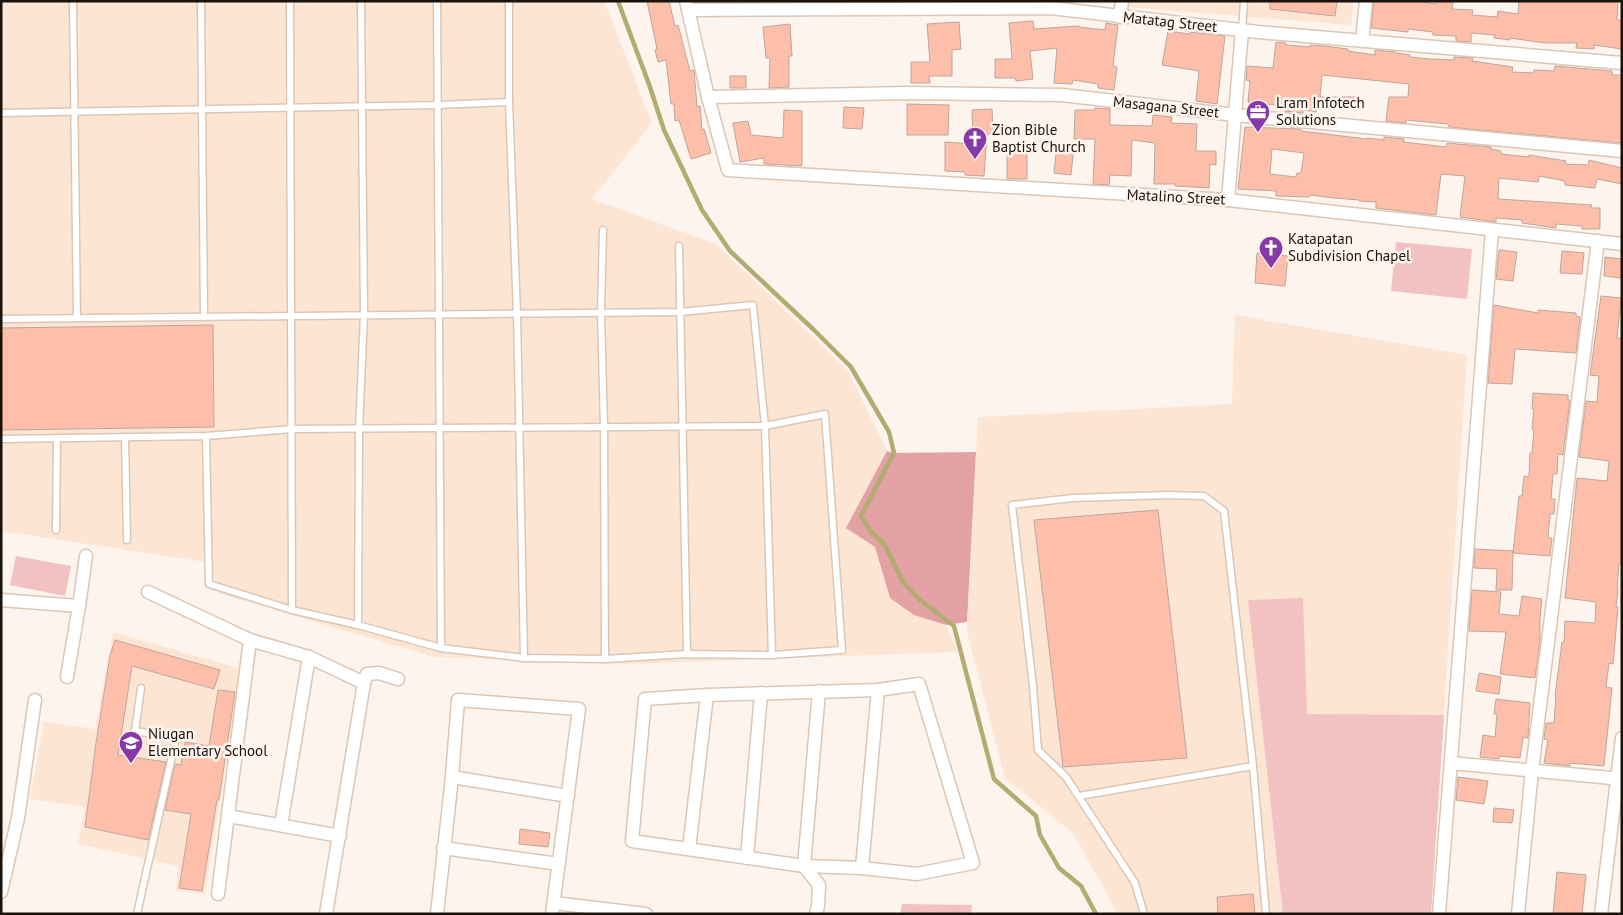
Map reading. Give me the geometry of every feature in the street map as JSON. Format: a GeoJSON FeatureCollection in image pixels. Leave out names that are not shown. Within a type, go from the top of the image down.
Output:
{"type":"FeatureCollection","features":[{"type":"Feature","properties":{"kind":"street"},"geometry":{"type":"LineString","coordinates":[[1120,17],[1122,1]]}},
{"type":"Feature","properties":{"kind":"street"},"geometry":{"type":"LineString","coordinates":[[1362,40],[1366,1]]}},
{"type":"Feature","properties":{"kind":"street"},"geometry":{"type":"LineString","coordinates":[[687,6],[708,97]]}},
{"type":"Feature","properties":{"kind":"street","name":"Matatag Street"},"geometry":{"type":"LineString","coordinates":[[687,6],[1051,8],[1242,30],[1622,63]]}},
{"type":"Feature","properties":{"kind":"street"},"geometry":{"type":"LineString","coordinates":[[1228,200],[1242,30]]}},
{"type":"Feature","properties":{"kind":"street","name":"Masagana Street"},"geometry":{"type":"LineString","coordinates":[[708,97],[908,93],[1062,95],[1235,115],[1622,151]]}},
{"type":"Feature","properties":{"kind":"street","name":"Matalino Street"},"geometry":{"type":"LineString","coordinates":[[708,97],[728,170],[1228,200],[1622,244]]}},
{"type":"Feature","properties":{"kind":"street"},"geometry":{"type":"LineString","coordinates":[[1439,914],[1492,230]]}},
{"type":"Feature","properties":{"kind":"street"},"geometry":{"type":"LineString","coordinates":[[1518,914],[1532,770],[1598,241]]}},
{"type":"Feature","properties":{"kind":"street"},"geometry":{"type":"LineString","coordinates":[[67,677],[86,556]]}},
{"type":"Feature","properties":{"kind":"street"},"geometry":{"type":"LineString","coordinates":[[148,592],[250,640],[309,657],[364,683]]}},
{"type":"Feature","properties":{"kind":"street"},"geometry":{"type":"LineString","coordinates":[[1,600],[79,606]]}},
{"type":"Feature","properties":{"kind":"street"},"geometry":{"type":"LineString","coordinates":[[218,894],[250,640]]}},
{"type":"Feature","properties":{"kind":"street"},"geometry":{"type":"LineString","coordinates":[[282,825],[309,657]]}},
{"type":"Feature","properties":{"kind":"street"},"geometry":{"type":"LineString","coordinates":[[326,914],[364,683],[367,674],[379,673],[398,680]]}},
{"type":"Feature","properties":{"kind":"street"},"geometry":{"type":"LineString","coordinates":[[919,684],[973,863],[917,874],[862,868],[804,866],[632,841],[645,699],[707,695],[878,690],[919,684]]}},
{"type":"Feature","properties":{"kind":"street"},"geometry":{"type":"LineString","coordinates":[[862,868],[878,690]]}},
{"type":"Feature","properties":{"kind":"street"},"geometry":{"type":"LineString","coordinates":[[816,914],[820,885],[804,866],[819,691]]}},
{"type":"Feature","properties":{"kind":"street"},"geometry":{"type":"LineString","coordinates":[[747,858],[761,693]]}},
{"type":"Feature","properties":{"kind":"street"},"geometry":{"type":"LineString","coordinates":[[689,849],[707,695]]}},
{"type":"Feature","properties":{"kind":"street"},"geometry":{"type":"LineString","coordinates":[[1,892],[18,818],[35,700]]}},
{"type":"Feature","properties":{"kind":"street"},"geometry":{"type":"LineString","coordinates":[[436,914],[452,776],[458,700],[579,709],[553,908],[646,914]]}},
{"type":"Feature","properties":{"kind":"street"},"geometry":{"type":"LineString","coordinates":[[1601,914],[1619,779],[1622,738]]}},
{"type":"Feature","properties":{"kind":"street"},"geometry":{"type":"LineString","coordinates":[[1451,762],[1619,779]]}},
{"type":"Feature","properties":{"kind":"street"},"geometry":{"type":"LineString","coordinates":[[452,776],[568,796]]}},
{"type":"Feature","properties":{"kind":"street"},"geometry":{"type":"LineString","coordinates":[[228,816],[340,836]]}},
{"type":"Feature","properties":{"kind":"street"},"geometry":{"type":"LineString","coordinates":[[443,848],[559,864]]}},
{"type":"Feature","properties":{"kind":"lane"},"geometry":{"type":"LineString","coordinates":[[73,1],[77,318]]}},
{"type":"Feature","properties":{"kind":"lane"},"geometry":{"type":"LineString","coordinates":[[201,1],[204,317]]}},
{"type":"Feature","properties":{"kind":"lane"},"geometry":{"type":"LineString","coordinates":[[290,1],[292,610]]}},
{"type":"Feature","properties":{"kind":"lane"},"geometry":{"type":"LineString","coordinates":[[358,625],[360,428],[364,316],[361,1]]}},
{"type":"Feature","properties":{"kind":"lane"},"geometry":{"type":"LineString","coordinates":[[436,1],[441,648]]}},
{"type":"Feature","properties":{"kind":"lane"},"geometry":{"type":"LineString","coordinates":[[509,1],[509,102],[517,314],[524,658]]}},
{"type":"Feature","properties":{"kind":"lane"},"geometry":{"type":"LineString","coordinates":[[1242,30],[1244,1]]}},
{"type":"Feature","properties":{"kind":"lane"},"geometry":{"type":"LineString","coordinates":[[1,113],[509,102]]}},
{"type":"Feature","properties":{"kind":"lane"},"geometry":{"type":"LineString","coordinates":[[603,230],[601,313],[604,427],[605,659]]}},
{"type":"Feature","properties":{"kind":"lane"},"geometry":{"type":"LineString","coordinates":[[679,246],[687,654]]}},
{"type":"Feature","properties":{"kind":"lane"},"geometry":{"type":"LineString","coordinates":[[1,319],[680,312],[753,305],[765,426],[772,655]]}},
{"type":"Feature","properties":{"kind":"lane"},"geometry":{"type":"LineString","coordinates":[[1,439],[206,436],[292,429],[765,426],[825,414],[842,650],[772,655],[687,654],[605,659],[524,658],[441,648],[358,625],[292,610],[209,584],[206,436]]}},
{"type":"Feature","properties":{"kind":"lane"},"geometry":{"type":"LineString","coordinates":[[125,437],[128,540]]}},
{"type":"Feature","properties":{"kind":"lane"},"geometry":{"type":"LineString","coordinates":[[56,530],[57,438]]}},
{"type":"Feature","properties":{"kind":"lane"},"geometry":{"type":"LineString","coordinates":[[1144,914],[1135,883],[1079,796],[1066,777],[1038,750],[1033,686],[1012,506],[1073,498],[1167,495],[1204,496],[1224,511],[1253,766],[1266,914]]}},
{"type":"Feature","properties":{"kind":"lane"},"geometry":{"type":"LineString","coordinates":[[137,914],[176,738],[135,731],[141,688]]}},
{"type":"Feature","properties":{"kind":"lane"},"geometry":{"type":"LineString","coordinates":[[1079,796],[1253,766]]}},
{"type":"Feature","properties":{"kind":"shaded area"},"geometry":{"type":"Polygon","coordinates":[[[1,1],[604,1],[652,123],[592,199],[716,244],[848,371],[887,451],[846,528],[875,547],[890,598],[914,615],[946,625],[958,652],[624,664],[434,657],[218,593],[212,563],[1,531],[1,1]]]}},
{"type":"Feature","properties":{"kind":"shaded area"},"geometry":{"type":"Polygon","coordinates":[[[1126,1],[1354,1],[1351,25],[1126,7],[1126,1]]]}},
{"type":"Feature","properties":{"kind":"shaded area"},"geometry":{"type":"Polygon","coordinates":[[[1396,242],[1472,249],[1467,299],[1391,291],[1396,242]]]}},
{"type":"Feature","properties":{"kind":"shaded area"},"geometry":{"type":"Polygon","coordinates":[[[1235,315],[1467,355],[1431,914],[1118,914],[1073,833],[1005,778],[967,632],[978,417],[1232,404],[1235,315]]]}},
{"type":"Feature","properties":{"kind":"shaded area"},"geometry":{"type":"Polygon","coordinates":[[[887,451],[894,453],[976,452],[967,622],[946,625],[914,615],[890,598],[875,547],[846,528],[887,451]]]}},
{"type":"Feature","properties":{"kind":"shaded area"},"geometry":{"type":"Polygon","coordinates":[[[16,556],[71,566],[65,596],[10,585],[16,556]]]}},
{"type":"Feature","properties":{"kind":"shaded area"},"geometry":{"type":"Polygon","coordinates":[[[1303,598],[1307,714],[1444,715],[1431,914],[1283,914],[1248,600],[1303,598]]]}},
{"type":"Feature","properties":{"kind":"shaded area","name":"Niugan Elementary School"},"geometry":{"type":"Polygon","coordinates":[[[113,632],[241,669],[205,894],[176,891],[178,866],[78,844],[85,807],[30,799],[44,722],[95,729],[113,632]]]}},
{"type":"Feature","properties":{"kind":"shaded area"},"geometry":{"type":"Polygon","coordinates":[[[902,904],[972,905],[971,914],[900,914],[902,904]]]}},
{"type":"Feature","properties":{"kind":"building"},"geometry":{"type":"Polygon","coordinates":[[[647,1],[669,1],[675,26],[678,25],[690,71],[694,70],[697,107],[700,106],[702,130],[704,129],[711,153],[691,159],[679,120],[675,121],[666,60],[658,62],[647,1]]]}},
{"type":"Feature","properties":{"kind":"building"},"geometry":{"type":"Polygon","coordinates":[[[1270,1],[1337,1],[1335,16],[1270,9],[1270,1]]]}},
{"type":"Feature","properties":{"kind":"building"},"geometry":{"type":"Polygon","coordinates":[[[1374,1],[1416,1],[1436,4],[1436,1],[1453,1],[1452,9],[1473,10],[1472,15],[1497,17],[1498,11],[1518,14],[1519,1],[1618,1],[1617,20],[1622,20],[1622,49],[1594,45],[1594,49],[1576,48],[1577,43],[1545,43],[1510,38],[1510,40],[1494,38],[1495,35],[1471,33],[1471,42],[1456,41],[1456,36],[1433,35],[1433,32],[1408,29],[1408,32],[1371,28],[1374,1]]]}},
{"type":"Feature","properties":{"kind":"building"},"geometry":{"type":"Polygon","coordinates":[[[1033,21],[1034,29],[1079,26],[1105,30],[1106,23],[1118,25],[1113,66],[1117,67],[1114,90],[1098,88],[1098,84],[1073,80],[1072,84],[1054,83],[1057,48],[1030,51],[1033,79],[1016,81],[1015,78],[995,78],[995,59],[1012,59],[1009,23],[1033,21]]]}},
{"type":"Feature","properties":{"kind":"building"},"geometry":{"type":"Polygon","coordinates":[[[959,22],[961,49],[952,50],[952,76],[929,76],[930,83],[911,83],[911,62],[930,62],[927,24],[959,22]]]}},
{"type":"Feature","properties":{"kind":"building"},"geometry":{"type":"Polygon","coordinates":[[[790,24],[792,56],[789,56],[789,87],[769,88],[770,58],[766,58],[763,27],[790,24]]]}},
{"type":"Feature","properties":{"kind":"building"},"geometry":{"type":"Polygon","coordinates":[[[1168,31],[1225,36],[1217,104],[1196,101],[1199,71],[1162,65],[1168,31]]]}},
{"type":"Feature","properties":{"kind":"building"},"geometry":{"type":"Polygon","coordinates":[[[1276,42],[1286,43],[1286,45],[1310,47],[1310,45],[1348,49],[1348,51],[1375,55],[1375,50],[1430,59],[1454,60],[1454,57],[1473,58],[1472,61],[1513,67],[1512,72],[1554,71],[1555,66],[1612,71],[1612,75],[1622,75],[1622,143],[1449,127],[1448,124],[1406,120],[1406,123],[1386,121],[1389,97],[1408,97],[1409,84],[1322,75],[1320,97],[1357,97],[1354,107],[1317,107],[1316,112],[1303,110],[1303,113],[1284,111],[1285,106],[1248,102],[1250,81],[1246,80],[1247,66],[1273,68],[1276,42]]]}},
{"type":"Feature","properties":{"kind":"building"},"geometry":{"type":"Polygon","coordinates":[[[730,76],[746,76],[746,88],[730,88],[730,76]]]}},
{"type":"Feature","properties":{"kind":"building"},"geometry":{"type":"Polygon","coordinates":[[[907,104],[949,105],[948,135],[907,135],[907,104]]]}},
{"type":"Feature","properties":{"kind":"building"},"geometry":{"type":"Polygon","coordinates":[[[844,107],[864,108],[862,129],[843,128],[844,107]]]}},
{"type":"Feature","properties":{"kind":"building"},"geometry":{"type":"Polygon","coordinates":[[[1095,108],[1110,109],[1110,125],[1152,126],[1153,115],[1172,117],[1171,123],[1197,124],[1196,151],[1216,151],[1216,165],[1210,164],[1209,188],[1175,186],[1175,184],[1154,184],[1155,143],[1132,140],[1131,176],[1110,175],[1109,185],[1093,184],[1095,139],[1074,139],[1075,110],[1095,110],[1095,108]]]}},
{"type":"Feature","properties":{"kind":"building"},"geometry":{"type":"Polygon","coordinates":[[[992,109],[993,134],[987,134],[984,176],[965,175],[965,172],[945,171],[945,142],[973,144],[972,110],[992,109]]]}},
{"type":"Feature","properties":{"kind":"building"},"geometry":{"type":"Polygon","coordinates":[[[784,110],[802,111],[802,166],[764,164],[764,158],[740,162],[733,123],[748,121],[751,135],[783,138],[784,110]]]}},
{"type":"Feature","properties":{"kind":"building"},"geometry":{"type":"Polygon","coordinates":[[[1245,127],[1301,129],[1301,131],[1367,139],[1384,140],[1384,137],[1404,139],[1404,142],[1446,147],[1447,143],[1491,147],[1491,149],[1501,151],[1501,154],[1529,157],[1529,155],[1566,161],[1565,164],[1588,165],[1589,160],[1622,168],[1622,184],[1597,179],[1595,188],[1565,185],[1565,181],[1539,176],[1538,182],[1499,178],[1498,199],[1592,205],[1591,208],[1600,208],[1600,229],[1582,229],[1582,226],[1556,224],[1556,228],[1522,223],[1522,220],[1496,218],[1496,222],[1460,217],[1465,176],[1441,174],[1436,215],[1376,208],[1376,202],[1310,195],[1309,197],[1276,196],[1276,191],[1238,189],[1245,127]],[[1272,149],[1270,174],[1296,177],[1297,173],[1301,173],[1304,153],[1272,149]]]}},
{"type":"Feature","properties":{"kind":"building"},"geometry":{"type":"Polygon","coordinates":[[[1057,144],[1074,146],[1071,175],[1054,173],[1057,144]]]}},
{"type":"Feature","properties":{"kind":"building"},"geometry":{"type":"Polygon","coordinates":[[[1027,147],[1027,179],[1007,179],[1007,148],[1027,147]]]}},
{"type":"Feature","properties":{"kind":"building"},"geometry":{"type":"Polygon","coordinates":[[[1499,250],[1517,252],[1513,281],[1496,279],[1499,250]]]}},
{"type":"Feature","properties":{"kind":"building"},"geometry":{"type":"Polygon","coordinates":[[[1562,251],[1584,253],[1582,274],[1560,273],[1562,251]]]}},
{"type":"Feature","properties":{"kind":"building","name":"Katapatan Subdivision Chapel"},"geometry":{"type":"Polygon","coordinates":[[[1257,253],[1288,256],[1285,286],[1255,283],[1257,253]]]}},
{"type":"Feature","properties":{"kind":"building"},"geometry":{"type":"Polygon","coordinates":[[[1605,257],[1622,259],[1622,278],[1604,276],[1605,257]]]}},
{"type":"Feature","properties":{"kind":"building"},"geometry":{"type":"Polygon","coordinates":[[[1601,296],[1621,298],[1617,338],[1622,338],[1622,563],[1619,563],[1616,607],[1618,607],[1613,664],[1609,663],[1606,687],[1612,688],[1604,766],[1570,763],[1570,766],[1544,763],[1548,740],[1544,739],[1546,723],[1554,723],[1555,696],[1562,642],[1564,642],[1565,621],[1595,623],[1596,602],[1565,598],[1577,478],[1607,481],[1609,461],[1579,457],[1586,401],[1597,402],[1599,376],[1590,375],[1601,296]]]}},
{"type":"Feature","properties":{"kind":"building"},"geometry":{"type":"Polygon","coordinates":[[[1494,305],[1538,313],[1538,310],[1576,313],[1576,316],[1580,317],[1576,353],[1515,349],[1512,384],[1488,383],[1494,305]]]}},
{"type":"Feature","properties":{"kind":"building"},"geometry":{"type":"Polygon","coordinates":[[[213,325],[214,427],[1,430],[1,328],[213,325]]]}},
{"type":"Feature","properties":{"kind":"building"},"geometry":{"type":"Polygon","coordinates":[[[1533,393],[1568,395],[1568,400],[1570,400],[1563,455],[1558,454],[1557,474],[1553,474],[1551,499],[1555,499],[1554,514],[1550,514],[1548,538],[1552,538],[1550,556],[1513,553],[1519,496],[1522,496],[1524,476],[1529,477],[1530,453],[1532,453],[1534,430],[1532,429],[1533,393]]]}},
{"type":"Feature","properties":{"kind":"building"},"geometry":{"type":"Polygon","coordinates":[[[1158,510],[1187,758],[1063,767],[1034,520],[1158,510]]]}},
{"type":"Feature","properties":{"kind":"building"},"geometry":{"type":"Polygon","coordinates":[[[1475,549],[1513,551],[1512,590],[1496,590],[1497,569],[1474,568],[1475,549]]]}},
{"type":"Feature","properties":{"kind":"building"},"geometry":{"type":"Polygon","coordinates":[[[1472,590],[1501,592],[1499,614],[1519,616],[1522,596],[1542,599],[1540,640],[1535,678],[1500,674],[1506,632],[1469,631],[1472,590]]]}},
{"type":"Feature","properties":{"kind":"building"},"geometry":{"type":"Polygon","coordinates":[[[115,640],[220,670],[214,689],[132,666],[118,755],[166,762],[148,840],[85,827],[96,743],[110,656],[115,640]]]}},
{"type":"Feature","properties":{"kind":"building"},"geometry":{"type":"Polygon","coordinates":[[[1479,673],[1501,677],[1499,694],[1476,691],[1479,673]]]}},
{"type":"Feature","properties":{"kind":"building"},"geometry":{"type":"Polygon","coordinates":[[[218,690],[235,692],[219,800],[217,800],[202,891],[179,888],[191,814],[165,810],[175,764],[181,765],[185,742],[209,746],[218,690]]]}},
{"type":"Feature","properties":{"kind":"building"},"geometry":{"type":"Polygon","coordinates":[[[1496,699],[1530,703],[1528,738],[1523,737],[1520,758],[1500,756],[1499,759],[1480,757],[1483,735],[1495,737],[1497,714],[1494,714],[1496,699]]]}},
{"type":"Feature","properties":{"kind":"building"},"geometry":{"type":"Polygon","coordinates":[[[1458,777],[1488,781],[1484,804],[1456,800],[1458,777]]]}},
{"type":"Feature","properties":{"kind":"building"},"geometry":{"type":"Polygon","coordinates":[[[1494,808],[1514,810],[1512,823],[1493,822],[1494,808]]]}},
{"type":"Feature","properties":{"kind":"building"},"geometry":{"type":"Polygon","coordinates":[[[520,829],[550,833],[548,847],[519,844],[520,829]]]}},
{"type":"Feature","properties":{"kind":"building"},"geometry":{"type":"Polygon","coordinates":[[[1557,872],[1586,875],[1582,914],[1553,914],[1557,872]]]}},
{"type":"Feature","properties":{"kind":"building"},"geometry":{"type":"Polygon","coordinates":[[[1253,894],[1255,914],[1218,914],[1217,897],[1253,894]]]}},
{"type":"Feature","properties":{"kind":"waterway"},"geometry":{"type":"LineString","coordinates":[[618,1],[664,130],[702,210],[730,251],[851,367],[889,432],[894,453],[861,516],[871,532],[885,545],[903,582],[921,601],[954,626],[994,779],[1036,816],[1040,835],[1059,868],[1081,886],[1096,914]]}},
{"type":"Feature","properties":{"kind":"place","name":"Lram Infotech Solutions"},"geometry":{"type":"Point","coordinates":[1258,133]}},
{"type":"Feature","properties":{"kind":"place","name":"Zion Bible Baptist Church"},"geometry":{"type":"Point","coordinates":[975,160]}},
{"type":"Feature","properties":{"kind":"place","name":"Katapatan Subdivision Chapel"},"geometry":{"type":"Point","coordinates":[1271,269]}},
{"type":"Feature","properties":{"kind":"place","name":"Niugan Elementary School"},"geometry":{"type":"Point","coordinates":[131,764]}}]}
